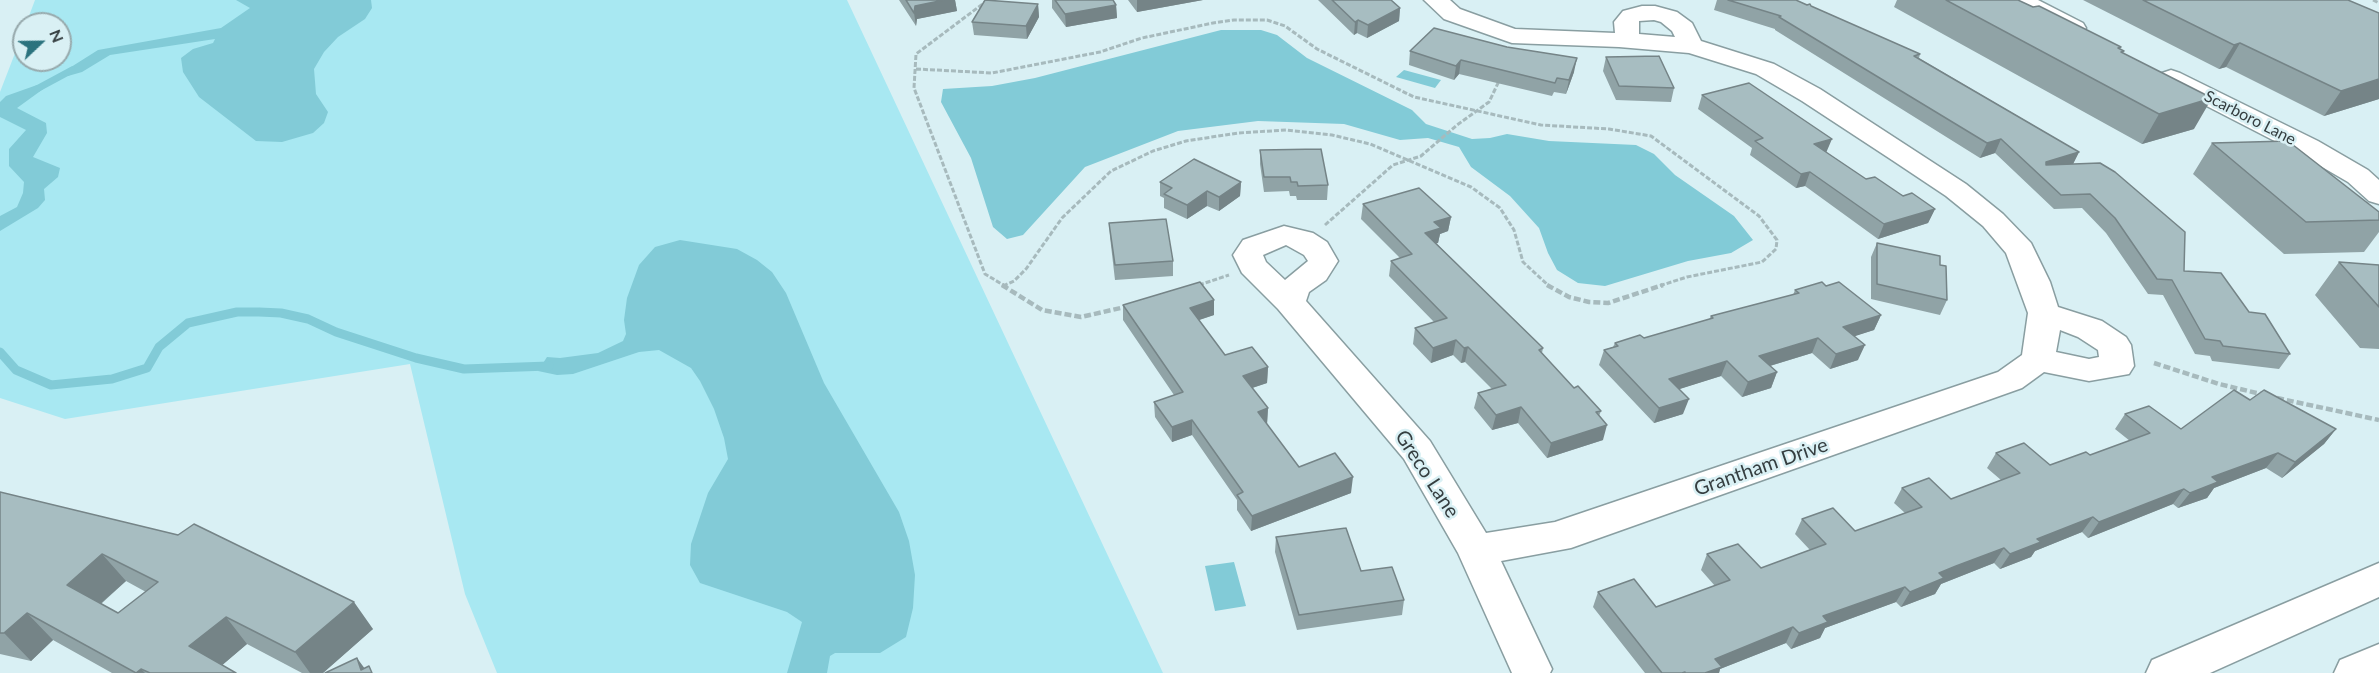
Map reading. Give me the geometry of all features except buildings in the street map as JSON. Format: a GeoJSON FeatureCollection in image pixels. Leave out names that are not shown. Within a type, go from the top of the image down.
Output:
{"type":"FeatureCollection","features":[{"type":"Feature","properties":{"kind":"street"},"geometry":{"type":"LineString","coordinates":[[1436,0],[1452,14],[1512,36],[1691,46],[1774,74],[1811,95],[1956,190],[1993,220],[2020,250],[2044,313],[2043,336],[2038,360],[2089,370],[2117,366],[2114,345],[2090,329],[2044,313]]}},
{"type":"Feature","properties":{"kind":"street"},"geometry":{"type":"LineString","coordinates":[[2020,0],[2096,40]]}},
{"type":"Feature","properties":{"kind":"street","name":"Scarboro Lane"},"geometry":{"type":"LineString","coordinates":[[2146,66],[2308,147],[2358,176],[2379,195]]}},
{"type":"Feature","properties":{"kind":"street","name":"Greco Lane"},"geometry":{"type":"LineString","coordinates":[[1289,302],[1416,450],[1476,550],[1533,672]]}},
{"type":"Feature","properties":{"kind":"street","name":"Grantham Drive"},"geometry":{"type":"LineString","coordinates":[[1476,550],[1512,546],[1568,534],[1969,396],[2010,380],[2038,360]]}},
{"type":"Feature","properties":{"kind":"street"},"geometry":{"type":"LineString","coordinates":[[2167,673],[2379,579]]}},
{"type":"Feature","properties":{"kind":"street"},"geometry":{"type":"LineString","coordinates":[[2355,673],[2379,662]]}},
{"type":"Feature","properties":{"kind":"path"},"geometry":{"type":"LineString","coordinates":[[988,0],[916,54],[914,88],[985,274],[1042,310],[1081,317],[1132,305]]}},
{"type":"Feature","properties":{"kind":"path"},"geometry":{"type":"LineString","coordinates":[[2373,0],[2379,3]]}},
{"type":"Feature","properties":{"kind":"path"},"geometry":{"type":"LineString","coordinates":[[916,69],[992,73],[1089,54],[1213,23],[1234,20],[1267,20],[1285,26],[1317,49],[1414,97],[1541,125],[1569,129],[1609,129],[1651,136],[1759,216],[1777,240],[1776,249],[1762,262],[1687,277],[1626,299],[1608,303],[1579,299],[1551,288],[1523,262],[1514,230],[1500,208],[1471,188],[1370,144],[1332,135],[1286,130],[1238,133],[1186,141],[1153,151],[1111,171],[1062,218],[1026,269],[1014,281],[1003,286]]}},
{"type":"Feature","properties":{"kind":"path"},"geometry":{"type":"LineString","coordinates":[[1322,228],[1393,165],[1421,156],[1457,125],[1489,102],[1506,69],[1513,46],[1512,36]]}},
{"type":"Feature","properties":{"kind":"path"},"geometry":{"type":"LineString","coordinates":[[1197,285],[1229,275]]}},
{"type":"Feature","properties":{"kind":"path"},"geometry":{"type":"LineString","coordinates":[[2154,363],[2219,384],[2379,420]]}},
{"type":"Feature","properties":{"kind":"shaded area"},"geometry":{"type":"Polygon","coordinates":[[[35,0],[847,0],[1163,673],[497,673],[465,594],[410,364],[65,419],[0,398],[0,92],[12,61],[12,72],[72,72],[72,12],[30,12],[35,0]]]}},
{"type":"Feature","properties":{"kind":"shaded area"},"geometry":{"type":"Polygon","coordinates":[[[236,0],[371,0],[372,8],[365,19],[338,37],[324,52],[314,69],[316,94],[328,112],[324,123],[313,133],[282,142],[256,141],[199,97],[183,72],[181,58],[193,49],[213,43],[215,39],[110,55],[82,72],[68,76],[60,74],[72,72],[72,66],[98,50],[221,28],[250,8],[236,0]]]}},
{"type":"Feature","properties":{"kind":"shaded area"},"geometry":{"type":"Polygon","coordinates":[[[1221,30],[1261,30],[1277,35],[1307,58],[1412,110],[1426,124],[1472,139],[1507,134],[1549,141],[1636,145],[1654,154],[1675,175],[1734,216],[1753,240],[1731,253],[1688,261],[1605,286],[1578,283],[1557,270],[1539,228],[1510,196],[1471,167],[1459,147],[1428,138],[1400,140],[1344,124],[1258,121],[1178,131],[1085,167],[1023,235],[1007,239],[993,227],[971,158],[941,102],[943,89],[992,86],[1035,78],[1221,30]]]}},
{"type":"Feature","properties":{"kind":"shaded area"},"geometry":{"type":"Polygon","coordinates":[[[1404,70],[1441,80],[1435,88],[1396,77],[1404,70]]]}},
{"type":"Feature","properties":{"kind":"shaded area"},"geometry":{"type":"Polygon","coordinates":[[[37,85],[46,87],[17,108],[46,123],[47,133],[33,157],[60,168],[58,177],[44,189],[45,200],[38,208],[0,231],[0,216],[17,207],[23,193],[24,182],[9,166],[9,149],[26,130],[0,117],[0,102],[6,96],[37,85]]]}},
{"type":"Feature","properties":{"kind":"shaded area"},"geometry":{"type":"Polygon","coordinates":[[[680,240],[737,249],[772,272],[786,293],[824,383],[899,512],[909,541],[915,575],[913,608],[906,637],[880,653],[835,653],[830,656],[827,673],[787,673],[802,622],[787,612],[700,583],[690,565],[691,544],[708,493],[728,459],[724,438],[714,409],[691,368],[659,350],[639,352],[573,374],[557,375],[538,371],[547,357],[560,358],[598,353],[623,341],[626,334],[624,320],[627,298],[639,265],[655,247],[680,240]]]}},
{"type":"Feature","properties":{"kind":"shaded area"},"geometry":{"type":"Polygon","coordinates":[[[1234,562],[1246,606],[1215,611],[1205,566],[1234,562]]]}},
{"type":"Feature","properties":{"kind":"waterway"},"geometry":{"type":"LineString","coordinates":[[33,91],[68,72]]}},
{"type":"Feature","properties":{"kind":"waterway"},"geometry":{"type":"LineString","coordinates":[[0,352],[16,370],[51,385],[112,379],[147,368],[159,347],[188,323],[237,312],[259,312],[281,313],[308,319],[336,332],[416,358],[464,369],[549,366]]}}]}
